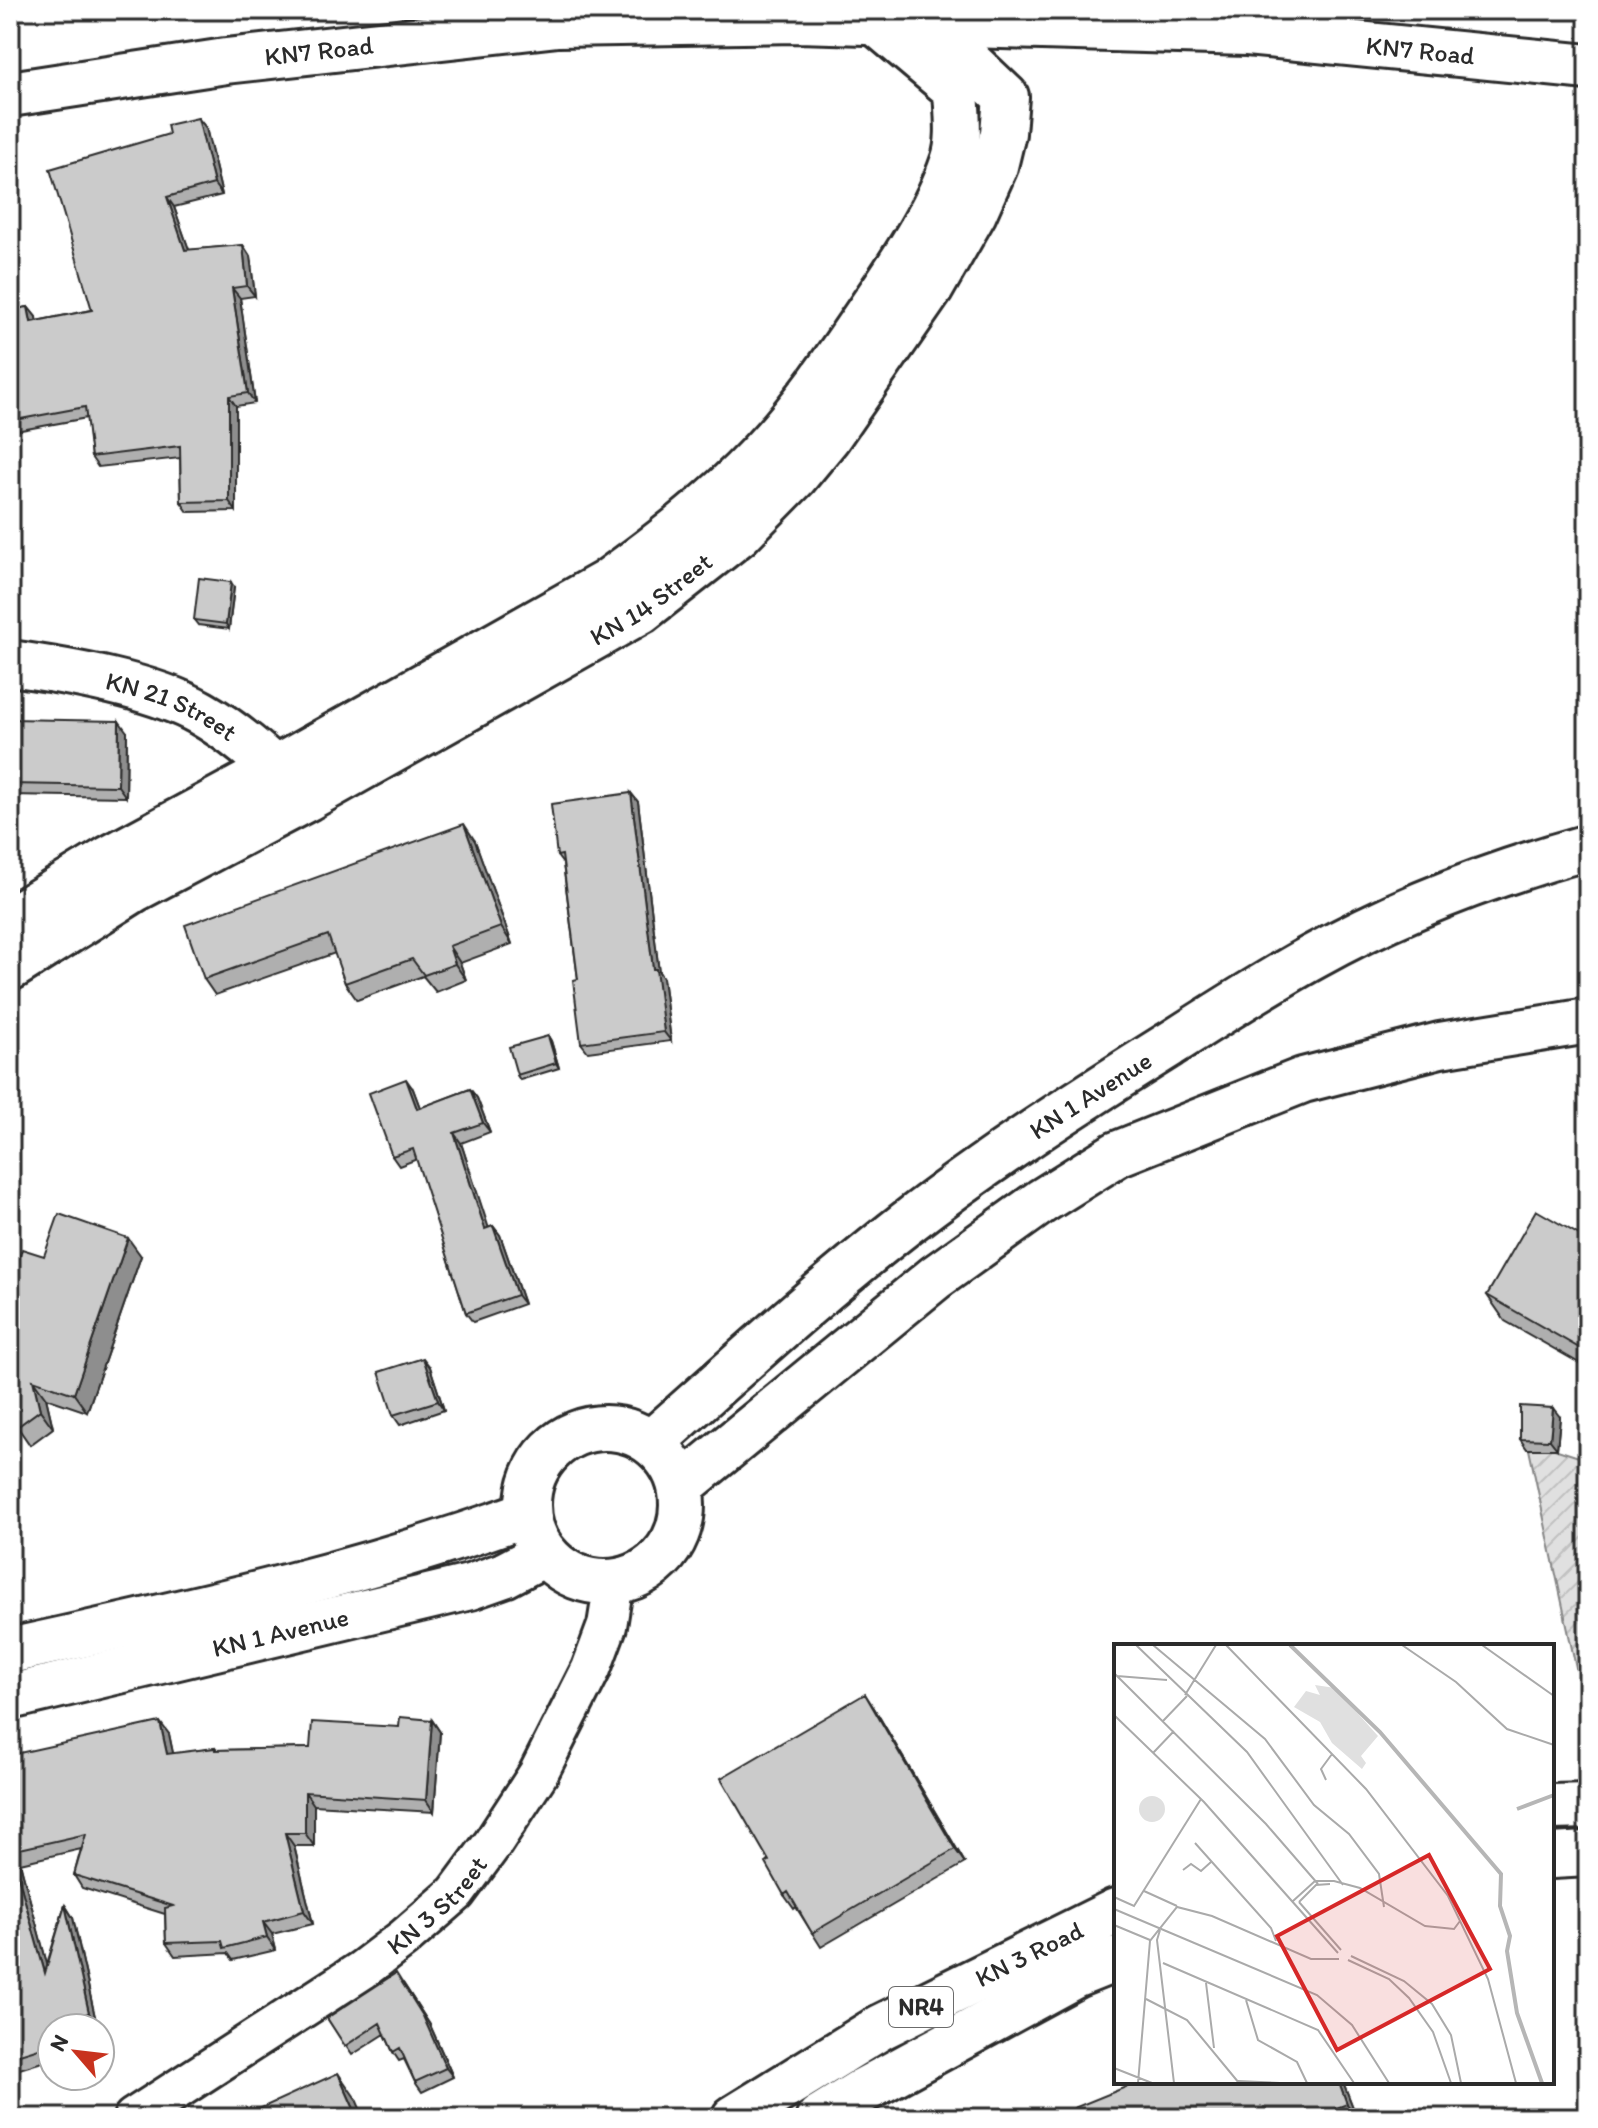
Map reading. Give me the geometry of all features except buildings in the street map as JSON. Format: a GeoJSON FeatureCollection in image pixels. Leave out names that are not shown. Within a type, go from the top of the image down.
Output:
{"type":"FeatureCollection","features":[{"type":"Feature","properties":{"kind":"main road","name":"KN7 Road"},"geometry":{"type":"LineString","coordinates":[[10,94],[226,61],[558,24],[798,20],[1247,33],[1588,67]]}},
{"type":"Feature","properties":{"kind":"main road","name":"KN 14 Street"},"geometry":{"type":"LineString","coordinates":[[10,919],[110,858],[606,583],[701,509],[758,456],[825,375],[894,275],[954,160],[958,124],[956,90],[874,21]]}},
{"type":"Feature","properties":{"kind":"main road","name":"KN 14 Street"},"geometry":{"type":"LineString","coordinates":[[10,968],[135,889],[308,798],[641,611],[739,534],[795,477],[828,437],[931,288],[974,213],[995,166],[1003,133],[1006,97],[928,23]]}},
{"type":"Feature","properties":{"kind":"main road","name":"KN 21 Street"},"geometry":{"type":"LineString","coordinates":[[10,663],[86,676],[142,690],[199,712],[250,747],[308,798]]}},
{"type":"Feature","properties":{"kind":"main road","name":"KN 1 Avenue"},"geometry":{"type":"LineString","coordinates":[[652,1442],[828,1286],[904,1225],[1006,1150],[1099,1088],[1315,956],[1399,915],[1490,878],[1588,847]]}},
{"type":"Feature","properties":{"kind":"main road"},"geometry":{"type":"LineString","coordinates":[[681,1486],[936,1277],[1042,1201],[1117,1154],[1303,1080],[1440,1045],[1588,1021]]}},
{"type":"Feature","properties":{"kind":"main road"},"geometry":{"type":"LineString","coordinates":[[603,1427],[629,1431],[652,1442],[670,1462],[681,1486],[682,1512],[675,1538],[660,1560],[639,1575],[614,1582],[588,1582],[564,1572],[544,1554],[533,1535],[528,1513],[529,1491],[538,1466],[555,1446],[577,1432],[603,1427]]}},
{"type":"Feature","properties":{"kind":"main road","name":"KN 1 Avenue"},"geometry":{"type":"LineString","coordinates":[[10,1651],[209,1607],[343,1573],[454,1540],[528,1513]]}},
{"type":"Feature","properties":{"kind":"main road","name":"KN 1 Avenue"},"geometry":{"type":"LineString","coordinates":[[10,1697],[455,1591],[504,1575],[544,1554]]}},
{"type":"Feature","properties":{"kind":"main road"},"geometry":{"type":"LineString","coordinates":[[1554,1807],[1588,1806]]}},
{"type":"Feature","properties":{"kind":"main road"},"geometry":{"type":"LineString","coordinates":[[1554,1856],[1588,1854]]}},
{"type":"Feature","properties":{"kind":"main road","name":"KN 3 Road"},"geometry":{"type":"LineString","coordinates":[[734,2118],[881,2027],[1114,1912]]}},
{"type":"Feature","properties":{"kind":"main road","name":"KN 3 Road"},"geometry":{"type":"LineString","coordinates":[[819,2118],[864,2090],[1076,1975],[1114,1960]]}},
{"type":"Feature","properties":{"kind":"street","name":"KN 3 Street"},"geometry":{"type":"LineString","coordinates":[[133,2118],[362,1970],[456,1893],[493,1843],[550,1750],[591,1669],[607,1626],[614,1582]]}},
{"type":"Feature","properties":{"kind":"shaded area"},"geometry":{"type":"Polygon","coordinates":[[[1527,1440],[1588,1460],[1588,1677],[1578,1677],[1527,1440]]]}}]}
